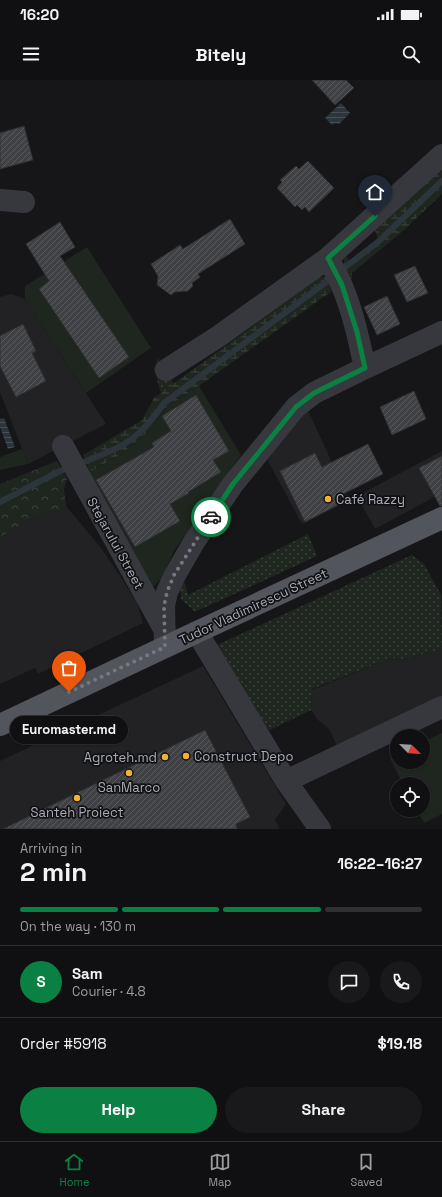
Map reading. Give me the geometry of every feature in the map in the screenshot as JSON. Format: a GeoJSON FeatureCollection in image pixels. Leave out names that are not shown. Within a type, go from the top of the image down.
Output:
{"type":"FeatureCollection","features":[{"type":"Feature","properties":{"kind":"main road","name":"Tudor Vladimirescu Street"},"geometry":{"type":"LineString","coordinates":[[0,725],[165,638],[197,632],[442,518]]}},
{"type":"Feature","properties":{"kind":"street"},"geometry":{"type":"LineString","coordinates":[[166,370],[219,336],[334,270],[442,155]]}},
{"type":"Feature","properties":{"kind":"street"},"geometry":{"type":"LineString","coordinates":[[0,200],[24,202]]}},
{"type":"Feature","properties":{"kind":"street"},"geometry":{"type":"LineString","coordinates":[[334,270],[357,332],[365,368]]}},
{"type":"Feature","properties":{"kind":"street"},"geometry":{"type":"LineString","coordinates":[[165,638],[164,606],[167,592],[174,575],[233,484],[296,407],[314,393],[442,332]]}},
{"type":"Feature","properties":{"kind":"street","name":"Stejarului Street"},"geometry":{"type":"LineString","coordinates":[[66,450],[165,638]]}},
{"type":"Feature","properties":{"kind":"street"},"geometry":{"type":"LineString","coordinates":[[197,632],[286,781],[320,829]]}},
{"type":"Feature","properties":{"kind":"street"},"geometry":{"type":"LineString","coordinates":[[286,781],[442,707]]}},
{"type":"Feature","properties":{"kind":"shaded area"},"geometry":{"type":"Polygon","coordinates":[[[341,103],[350,113],[339,124],[335,123],[332,125],[325,118],[341,103]]]}},
{"type":"Feature","properties":{"kind":"shaded area"},"geometry":{"type":"Polygon","coordinates":[[[11,294],[25,299],[106,424],[28,464],[0,392],[0,297],[11,294]]]}},
{"type":"Feature","properties":{"kind":"shaded area"},"geometry":{"type":"Polygon","coordinates":[[[308,410],[349,500],[302,524],[267,459],[308,410]]]}},
{"type":"Feature","properties":{"kind":"shaded area"},"geometry":{"type":"Polygon","coordinates":[[[4,418],[15,447],[8,449],[0,427],[0,419],[4,418]]]}},
{"type":"Feature","properties":{"kind":"shaded area"},"geometry":{"type":"Polygon","coordinates":[[[442,451],[442,493],[375,529],[357,496],[442,451]]]}},
{"type":"Feature","properties":{"kind":"shaded area"},"geometry":{"type":"Polygon","coordinates":[[[66,506],[101,548],[120,576],[137,603],[143,623],[38,674],[35,668],[0,684],[0,536],[29,520],[66,506]]]}},
{"type":"Feature","properties":{"kind":"shaded area"},"geometry":{"type":"Polygon","coordinates":[[[442,649],[442,698],[337,746],[329,729],[318,720],[311,710],[312,690],[391,658],[404,659],[442,649]]]}},
{"type":"Feature","properties":{"kind":"shaded area"},"geometry":{"type":"Polygon","coordinates":[[[203,666],[286,804],[275,820],[280,829],[0,829],[0,761],[203,666]]]}},
{"type":"Feature","properties":{"kind":"green space"},"geometry":{"type":"Polygon","coordinates":[[[442,166],[442,194],[403,231],[352,273],[352,279],[349,279],[344,264],[343,252],[350,261],[378,239],[374,228],[442,166]]]}},
{"type":"Feature","properties":{"kind":"green space"},"geometry":{"type":"Polygon","coordinates":[[[87,247],[151,348],[86,393],[25,299],[25,286],[87,247]]]}},
{"type":"Feature","properties":{"kind":"green space"},"geometry":{"type":"Polygon","coordinates":[[[320,277],[326,277],[332,291],[199,386],[167,407],[149,431],[120,455],[90,472],[83,455],[142,420],[154,398],[320,277]]]}},
{"type":"Feature","properties":{"kind":"green space"},"geometry":{"type":"Polygon","coordinates":[[[158,358],[174,384],[161,394],[154,368],[158,358]]]}},
{"type":"Feature","properties":{"kind":"green space"},"geometry":{"type":"Polygon","coordinates":[[[199,386],[241,455],[174,551],[162,578],[151,589],[93,482],[90,472],[120,455],[149,431],[167,407],[199,386]]]}},
{"type":"Feature","properties":{"kind":"green space"},"geometry":{"type":"Polygon","coordinates":[[[22,449],[28,464],[0,470],[0,457],[22,449]]]}},
{"type":"Feature","properties":{"kind":"green space"},"geometry":{"type":"Polygon","coordinates":[[[57,461],[67,478],[64,489],[66,506],[29,520],[0,537],[0,484],[57,461]]]}},
{"type":"Feature","properties":{"kind":"green space"},"geometry":{"type":"Polygon","coordinates":[[[308,534],[317,556],[195,612],[181,599],[180,589],[183,578],[188,595],[308,534]]]}},
{"type":"Feature","properties":{"kind":"green space"},"geometry":{"type":"Polygon","coordinates":[[[412,555],[424,564],[441,595],[442,649],[404,659],[391,658],[312,689],[311,710],[270,730],[262,723],[217,645],[412,555]]]}},
{"type":"Feature","properties":{"kind":"green space"},"geometry":{"type":"Polygon","coordinates":[[[442,733],[442,814],[424,823],[421,817],[430,817],[430,777],[399,777],[395,769],[430,769],[430,739],[442,733]]]}},
{"type":"Feature","properties":{"kind":"building"},"geometry":{"type":"Polygon","coordinates":[[[312,80],[346,80],[354,88],[335,105],[312,80]]]}},
{"type":"Feature","properties":{"kind":"building"},"geometry":{"type":"Polygon","coordinates":[[[24,126],[33,160],[0,169],[0,133],[24,126]]]}},
{"type":"Feature","properties":{"kind":"building"},"geometry":{"type":"Polygon","coordinates":[[[308,161],[334,188],[309,212],[305,207],[302,210],[297,205],[295,207],[277,188],[282,182],[280,180],[296,166],[299,169],[308,161]]]}},
{"type":"Feature","properties":{"kind":"building"},"geometry":{"type":"Polygon","coordinates":[[[230,219],[245,244],[198,274],[200,277],[192,283],[193,286],[188,291],[175,292],[171,295],[157,285],[158,276],[151,264],[180,245],[183,249],[230,219]]]}},
{"type":"Feature","properties":{"kind":"building"},"geometry":{"type":"Polygon","coordinates":[[[60,222],[75,247],[60,256],[129,357],[99,378],[39,289],[49,281],[26,244],[60,222]]]}},
{"type":"Feature","properties":{"kind":"building"},"geometry":{"type":"Polygon","coordinates":[[[415,266],[428,293],[407,302],[394,275],[415,266]]]}},
{"type":"Feature","properties":{"kind":"building"},"geometry":{"type":"Polygon","coordinates":[[[387,296],[400,324],[377,335],[364,307],[387,296]]]}},
{"type":"Feature","properties":{"kind":"building"},"geometry":{"type":"Polygon","coordinates":[[[23,324],[36,351],[32,353],[46,381],[16,397],[0,366],[0,336],[23,324]]]}},
{"type":"Feature","properties":{"kind":"building"},"geometry":{"type":"Polygon","coordinates":[[[414,391],[426,419],[392,435],[380,407],[414,391]]]}},
{"type":"Feature","properties":{"kind":"building"},"geometry":{"type":"Polygon","coordinates":[[[196,395],[229,451],[213,460],[221,472],[170,504],[180,521],[135,547],[96,480],[154,447],[152,443],[171,431],[162,416],[196,395]]]}},
{"type":"Feature","properties":{"kind":"building"},"geometry":{"type":"Polygon","coordinates":[[[368,444],[383,474],[337,497],[340,504],[305,522],[280,471],[315,453],[322,467],[368,444]]]}},
{"type":"Feature","properties":{"kind":"building"},"geometry":{"type":"Polygon","coordinates":[[[442,456],[442,506],[440,506],[419,468],[442,456]]]}},
{"type":"Feature","properties":{"kind":"building","name":"Construct Depo"},"geometry":{"type":"Polygon","coordinates":[[[205,730],[250,817],[236,824],[237,829],[3,829],[205,730]]]}},
{"type":"Feature","properties":{"kind":"waterway"},"geometry":{"type":"LineString","coordinates":[[340,271],[378,242],[442,181]]}},
{"type":"Feature","properties":{"kind":"waterway"},"geometry":{"type":"LineString","coordinates":[[78,464],[114,450],[130,440],[148,424],[164,403],[333,277]]}},
{"type":"Feature","properties":{"kind":"waterway"},"geometry":{"type":"LineString","coordinates":[[0,502],[70,467]]}},
{"type":"Feature","properties":{"kind":"way so far"},"geometry":{"type":"LineString","coordinates":[[69,692],[165,647],[164,606],[167,592],[174,575],[211,517]]}},
{"type":"Feature","properties":{"kind":"place","name":"Café Razzy"},"geometry":{"type":"Point","coordinates":[328,499]}},
{"type":"Feature","properties":{"kind":"place","name":"Euromaster.md"},"geometry":{"type":"Point","coordinates":[69,692]}},
{"type":"Feature","properties":{"kind":"place","name":"Construct Depo"},"geometry":{"type":"Point","coordinates":[186,756]}},
{"type":"Feature","properties":{"kind":"place","name":"Agroteh.md"},"geometry":{"type":"Point","coordinates":[165,757]}},
{"type":"Feature","properties":{"kind":"place","name":"SanMarco"},"geometry":{"type":"Point","coordinates":[129,773]}},
{"type":"Feature","properties":{"kind":"place","name":"Santeh Proiect"},"geometry":{"type":"Point","coordinates":[77,798]}},
{"type":"Feature","properties":{"kind":"route"},"geometry":{"type":"LineString","coordinates":[[211,517],[233,484],[296,407],[314,393],[365,368],[357,332],[342,285],[328,258],[375,216]]}}]}
